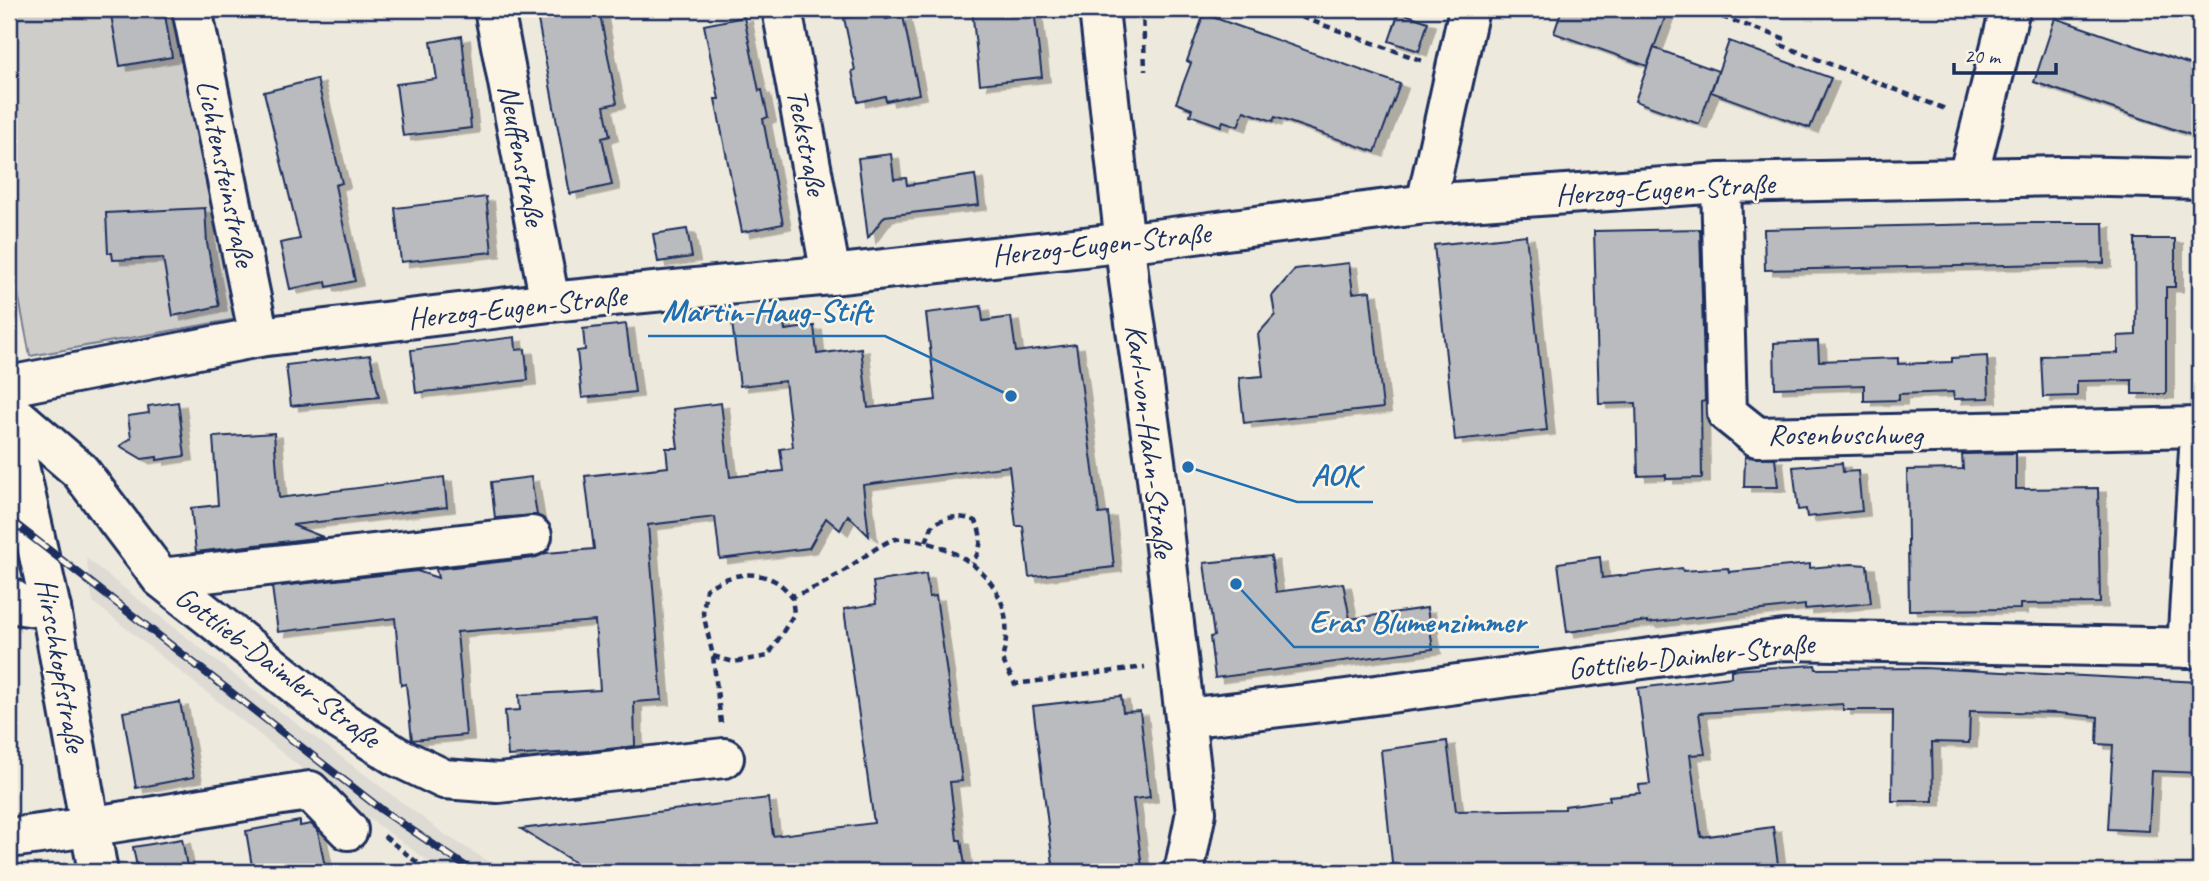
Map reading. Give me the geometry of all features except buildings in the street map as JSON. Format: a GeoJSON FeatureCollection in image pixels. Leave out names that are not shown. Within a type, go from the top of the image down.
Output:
{"type":"FeatureCollection","features":[{"type":"Feature","properties":{"kind":"street","name":"Lichtensteinstraße"},"geometry":{"type":"LineString","coordinates":[[192,9],[259,337]]}},
{"type":"Feature","properties":{"kind":"street","name":"Neuffenstraße"},"geometry":{"type":"LineString","coordinates":[[494,9],[550,302]]}},
{"type":"Feature","properties":{"kind":"street","name":"Teckstraße"},"geometry":{"type":"LineString","coordinates":[[782,9],[831,275]]}},
{"type":"Feature","properties":{"kind":"street","name":"Karl-von-Hahn-Straße"},"geometry":{"type":"LineString","coordinates":[[1099,9],[1129,281],[1155,461],[1196,812],[1182,872]]}},
{"type":"Feature","properties":{"kind":"street"},"geometry":{"type":"LineString","coordinates":[[1426,204],[1469,9]]}},
{"type":"Feature","properties":{"kind":"street"},"geometry":{"type":"LineString","coordinates":[[1968,177],[2010,9]]}},
{"type":"Feature","properties":{"kind":"street","name":"Herzog-Eugen-Straße"},"geometry":{"type":"LineString","coordinates":[[9,386],[259,337],[550,302],[831,275],[1126,242],[1426,204],[1721,183],[2065,176],[2200,179]]}},
{"type":"Feature","properties":{"kind":"street","name":"Rosenbuschweg"},"geometry":{"type":"LineString","coordinates":[[1721,183],[1727,413],[1757,437],[2200,427]]}},
{"type":"Feature","properties":{"kind":"street","name":"Gottlieb-Daimler-Straße"},"geometry":{"type":"LineString","coordinates":[[9,410],[80,471],[161,578],[341,721],[397,756],[444,779],[498,783],[724,758]]}},
{"type":"Feature","properties":{"kind":"street","name":"Hirschkopfstraße"},"geometry":{"type":"LineString","coordinates":[[9,421],[51,609],[98,872]]}},
{"type":"Feature","properties":{"kind":"street"},"geometry":{"type":"LineString","coordinates":[[2194,648],[2200,434]]}},
{"type":"Feature","properties":{"kind":"street","name":"Gottlieb-Daimler-Straße"},"geometry":{"type":"LineString","coordinates":[[161,578],[532,536]]}},
{"type":"Feature","properties":{"kind":"street"},"geometry":{"type":"LineString","coordinates":[[9,597],[21,606],[51,609]]}},
{"type":"Feature","properties":{"kind":"street","name":"Gottlieb-Daimler-Straße"},"geometry":{"type":"LineString","coordinates":[[1185,718],[1784,640],[2194,648]]}},
{"type":"Feature","properties":{"kind":"street"},"geometry":{"type":"LineString","coordinates":[[9,838],[90,829],[222,804],[310,791],[348,830]]}},
{"type":"Feature","properties":{"kind":"path"},"geometry":{"type":"LineString","coordinates":[[1143,9],[1146,76]]}},
{"type":"Feature","properties":{"kind":"path"},"geometry":{"type":"LineString","coordinates":[[1279,9],[1455,73]]}},
{"type":"Feature","properties":{"kind":"path"},"geometry":{"type":"LineString","coordinates":[[1699,9],[1783,38],[1781,46],[1982,123]]}},
{"type":"Feature","properties":{"kind":"path"},"geometry":{"type":"LineString","coordinates":[[926,542],[933,524],[946,517],[963,517],[976,521],[982,535],[978,554],[972,563]]}},
{"type":"Feature","properties":{"kind":"path"},"geometry":{"type":"LineString","coordinates":[[792,596],[818,587],[894,539],[926,542],[951,551],[972,563],[990,579],[1004,604],[1007,642],[1002,659],[1015,684],[1147,667],[1149,680]]}},
{"type":"Feature","properties":{"kind":"path"},"geometry":{"type":"LineString","coordinates":[[713,656],[734,662],[768,656],[793,614],[792,596],[776,581],[747,573],[720,579],[706,589],[703,613],[713,656],[724,758]]}},
{"type":"Feature","properties":{"kind":"path"},"geometry":{"type":"LineString","coordinates":[[348,830],[372,827],[429,872]]}},
{"type":"Feature","properties":{"kind":"shaded area"},"geometry":{"type":"Polygon","coordinates":[[[9,9],[172,9],[236,319],[30,356],[9,247],[9,9]]]}},
{"type":"Feature","properties":{"kind":"shaded area"},"geometry":{"type":"Polygon","coordinates":[[[86,558],[289,718],[447,836],[506,872],[443,872],[315,779],[93,602],[86,558]]]}},
{"type":"Feature","properties":{"kind":"railway"},"geometry":{"type":"LineString","coordinates":[[9,519],[382,810],[474,872]]}},
{"type":"Feature","properties":{"kind":"place","name":"Martin-Haug-Stift"},"geometry":{"type":"Point","coordinates":[1011,396]}},
{"type":"Feature","properties":{"kind":"place","name":"AOK"},"geometry":{"type":"Point","coordinates":[1188,467]}},
{"type":"Feature","properties":{"kind":"place","name":"Eras Blumenzimmer"},"geometry":{"type":"Point","coordinates":[1236,584]}}]}
